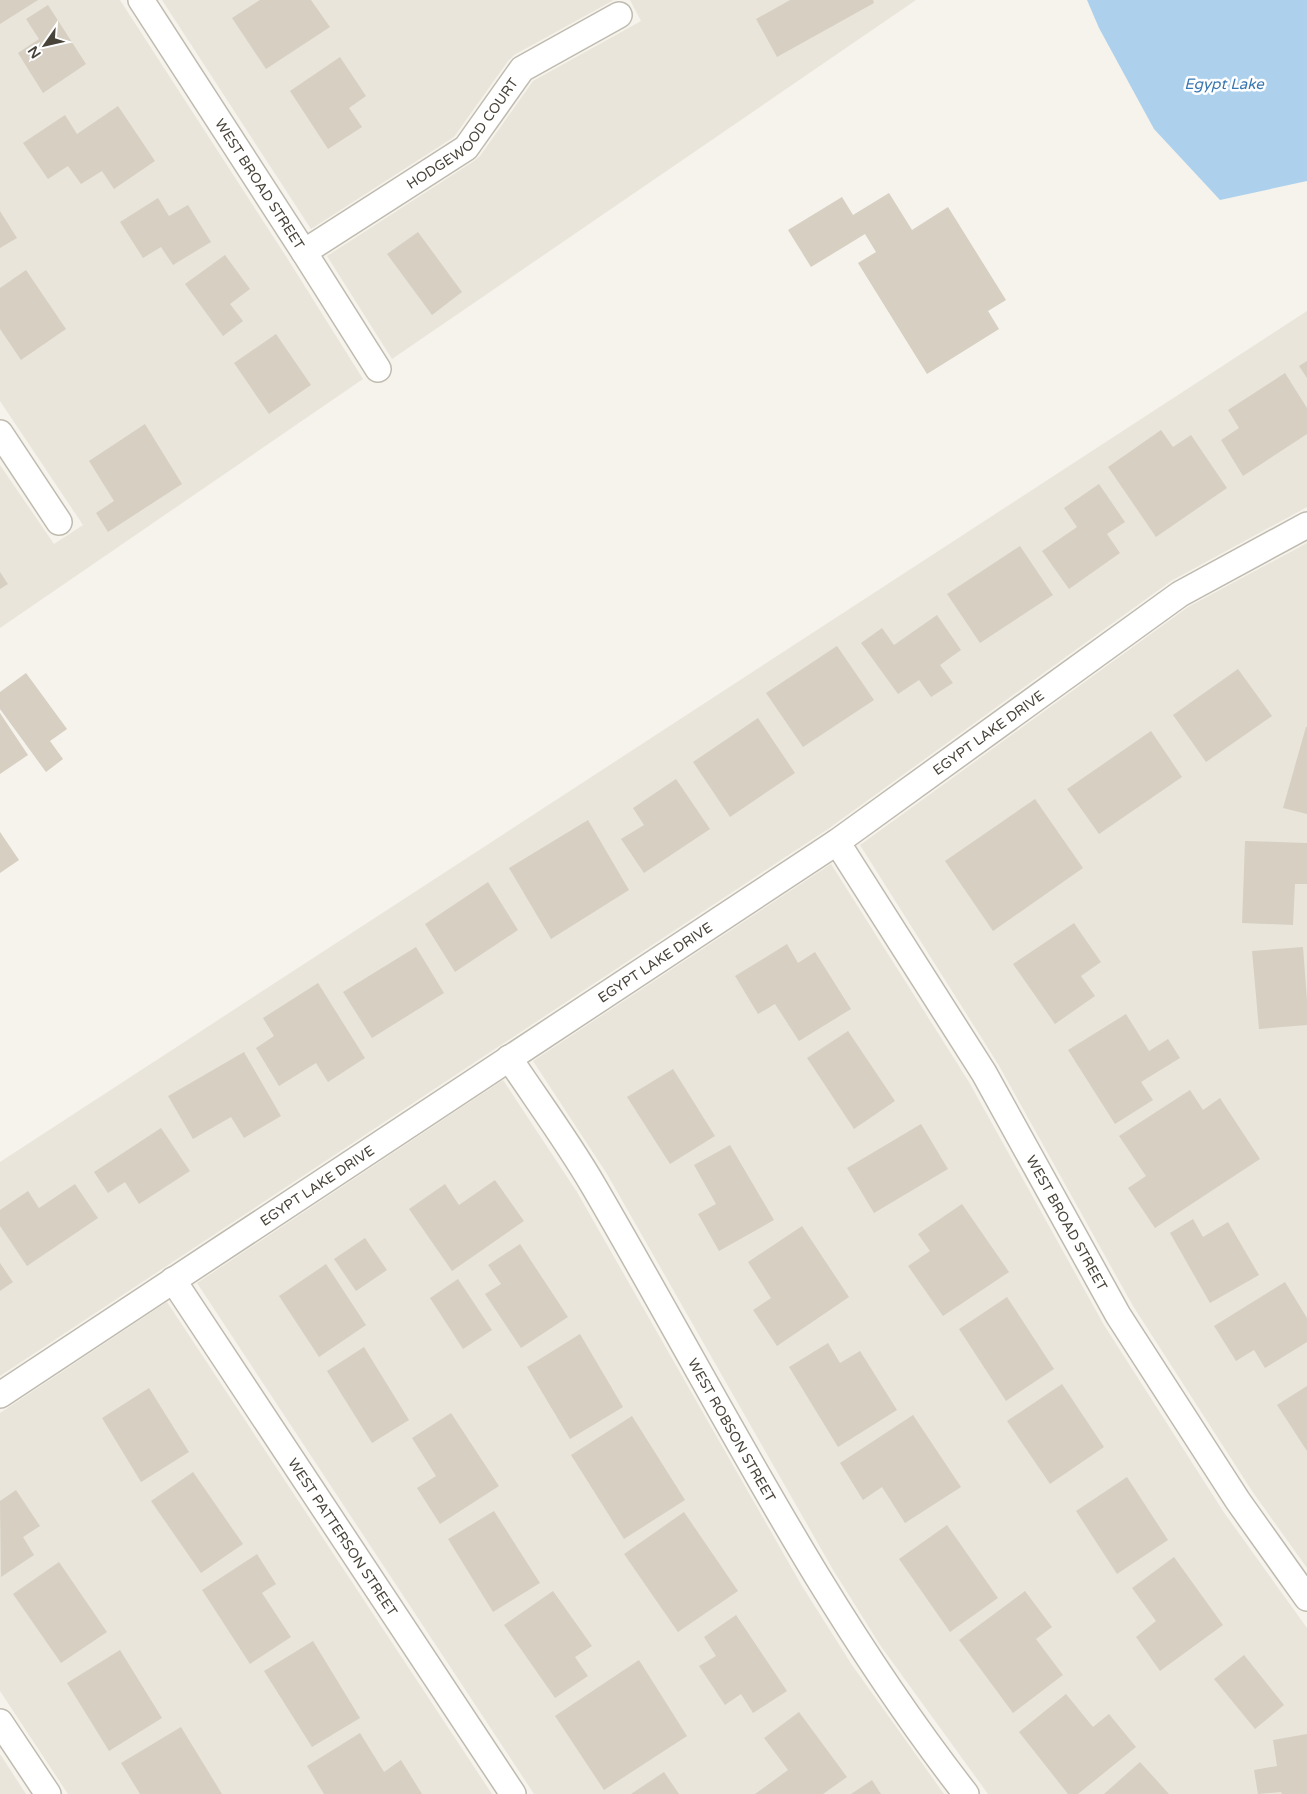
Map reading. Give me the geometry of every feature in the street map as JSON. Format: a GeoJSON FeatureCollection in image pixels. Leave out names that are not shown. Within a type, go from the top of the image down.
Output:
{"type":"FeatureCollection","features":[{"type":"Feature","properties":{"kind":"street","name":"WEST BROAD STREET"},"geometry":{"type":"LineString","coordinates":[[141,0],[378,369]]}},
{"type":"Feature","properties":{"kind":"street","name":"HODGEWOOD COURT"},"geometry":{"type":"LineString","coordinates":[[304,252],[466,148],[522,69],[619,15]]}},
{"type":"Feature","properties":{"kind":"street"},"geometry":{"type":"LineString","coordinates":[[0,433],[60,522]]}},
{"type":"Feature","properties":{"kind":"street","name":"EGYPT LAKE DRIVE"},"geometry":{"type":"LineString","coordinates":[[0,1394],[837,842],[1180,594],[1307,525]]}},
{"type":"Feature","properties":{"kind":"street","name":"WEST BROAD STREET"},"geometry":{"type":"LineString","coordinates":[[837,842],[984,1073],[1118,1316],[1238,1501],[1307,1598]]}},
{"type":"Feature","properties":{"kind":"street","name":"WEST ROBSON STREET"},"geometry":{"type":"LineString","coordinates":[[509,1058],[592,1183],[817,1577],[866,1655],[966,1794]]}},
{"type":"Feature","properties":{"kind":"street","name":"WEST PATTERSON STREET"},"geometry":{"type":"LineString","coordinates":[[173,1280],[513,1794]]}},
{"type":"Feature","properties":{"kind":"street"},"geometry":{"type":"LineString","coordinates":[[0,1722],[48,1794]]}},
{"type":"Feature","properties":{"kind":"shaded area"},"geometry":{"type":"Polygon","coordinates":[[[0,0],[120,0],[363,379],[0,628],[0,465],[54,544],[83,525],[0,401],[0,0]]]}},
{"type":"Feature","properties":{"kind":"shaded area"},"geometry":{"type":"Polygon","coordinates":[[[162,0],[614,0],[514,55],[454,137],[311,229],[162,0]]]}},
{"type":"Feature","properties":{"kind":"shaded area"},"geometry":{"type":"Polygon","coordinates":[[[630,0],[916,0],[392,359],[327,256],[480,156],[533,81],[641,21],[630,0]]]}},
{"type":"Feature","properties":{"kind":"shaded area"},"geometry":{"type":"Polygon","coordinates":[[[1307,311],[1307,507],[1171,581],[828,829],[0,1376],[0,1162],[1307,311]]]}},
{"type":"Feature","properties":{"kind":"shaded area"},"geometry":{"type":"Polygon","coordinates":[[[1307,543],[1307,1568],[1252,1491],[1133,1306],[998,1064],[860,845],[1188,607],[1307,543]]]}},
{"type":"Feature","properties":{"kind":"shaded area"},"geometry":{"type":"Polygon","coordinates":[[[831,864],[969,1082],[1104,1325],[1223,1511],[1307,1628],[1307,1794],[988,1794],[880,1645],[832,1568],[607,1174],[533,1061],[831,864]]]}},
{"type":"Feature","properties":{"kind":"shaded area"},"geometry":{"type":"Polygon","coordinates":[[[503,1080],[577,1192],[802,1586],[852,1665],[944,1794],[534,1794],[197,1283],[503,1080]]]}},
{"type":"Feature","properties":{"kind":"shaded area"},"geometry":{"type":"Polygon","coordinates":[[[167,1302],[492,1794],[68,1794],[0,1691],[0,1413],[167,1302]]]}},
{"type":"Feature","properties":{"kind":"shaded area"},"geometry":{"type":"Polygon","coordinates":[[[0,1754],[26,1794],[0,1794],[0,1754]]]}},
{"type":"Feature","properties":{"kind":"water","name":"Egypt Lake"},"geometry":{"type":"Polygon","coordinates":[[[1087,0],[1307,0],[1307,181],[1220,200],[1154,129],[1099,28],[1087,0]]]}},
{"type":"Feature","properties":{"kind":"building"},"geometry":{"type":"Polygon","coordinates":[[[0,0],[38,0],[0,24],[0,0]]]}},
{"type":"Feature","properties":{"kind":"building"},"geometry":{"type":"Polygon","coordinates":[[[260,0],[311,0],[330,27],[266,69],[232,18],[260,0]]]}},
{"type":"Feature","properties":{"kind":"building"},"geometry":{"type":"Polygon","coordinates":[[[790,0],[873,0],[874,3],[777,57],[756,19],[790,0]]]}},
{"type":"Feature","properties":{"kind":"building"},"geometry":{"type":"Polygon","coordinates":[[[48,5],[86,64],[43,93],[18,53],[39,39],[26,19],[48,5]]]}},
{"type":"Feature","properties":{"kind":"building"},"geometry":{"type":"Polygon","coordinates":[[[340,57],[366,96],[349,108],[362,127],[328,149],[290,91],[340,57]]]}},
{"type":"Feature","properties":{"kind":"building"},"geometry":{"type":"Polygon","coordinates":[[[118,106],[155,161],[114,189],[102,171],[81,184],[68,166],[48,179],[23,143],[65,115],[77,134],[118,106]]]}},
{"type":"Feature","properties":{"kind":"building"},"geometry":{"type":"Polygon","coordinates":[[[889,193],[912,230],[948,207],[1006,300],[988,311],[999,329],[927,374],[858,263],[876,252],[865,234],[811,267],[788,230],[842,197],[853,215],[889,193]]]}},
{"type":"Feature","properties":{"kind":"building"},"geometry":{"type":"Polygon","coordinates":[[[158,198],[169,216],[188,205],[211,242],[173,265],[161,247],[143,258],[120,222],[158,198]]]}},
{"type":"Feature","properties":{"kind":"building"},"geometry":{"type":"Polygon","coordinates":[[[0,211],[17,238],[0,248],[0,211]]]}},
{"type":"Feature","properties":{"kind":"building"},"geometry":{"type":"Polygon","coordinates":[[[418,232],[462,292],[432,315],[387,254],[418,232]]]}},
{"type":"Feature","properties":{"kind":"building"},"geometry":{"type":"Polygon","coordinates":[[[225,255],[250,289],[230,304],[243,321],[223,336],[185,284],[225,255]]]}},
{"type":"Feature","properties":{"kind":"building"},"geometry":{"type":"Polygon","coordinates":[[[26,270],[66,329],[21,360],[0,329],[0,288],[26,270]]]}},
{"type":"Feature","properties":{"kind":"building"},"geometry":{"type":"Polygon","coordinates":[[[276,334],[311,385],[269,414],[234,363],[276,334]]]}},
{"type":"Feature","properties":{"kind":"building"},"geometry":{"type":"Polygon","coordinates":[[[1307,361],[1307,378],[1299,366],[1307,361]]]}},
{"type":"Feature","properties":{"kind":"building"},"geometry":{"type":"Polygon","coordinates":[[[1285,373],[1307,408],[1307,434],[1243,476],[1221,440],[1239,428],[1228,410],[1285,373]]]}},
{"type":"Feature","properties":{"kind":"building"},"geometry":{"type":"Polygon","coordinates":[[[145,424],[182,484],[108,532],[96,513],[114,501],[89,461],[145,424]]]}},
{"type":"Feature","properties":{"kind":"building"},"geometry":{"type":"Polygon","coordinates":[[[1161,430],[1173,447],[1191,435],[1227,488],[1156,537],[1108,467],[1161,430]]]}},
{"type":"Feature","properties":{"kind":"building"},"geometry":{"type":"Polygon","coordinates":[[[1099,484],[1125,522],[1107,534],[1120,553],[1069,589],[1042,551],[1077,527],[1064,508],[1099,484]]]}},
{"type":"Feature","properties":{"kind":"building"},"geometry":{"type":"Polygon","coordinates":[[[1020,546],[1053,595],[980,643],[947,594],[1020,546]]]}},
{"type":"Feature","properties":{"kind":"building"},"geometry":{"type":"Polygon","coordinates":[[[0,572],[8,584],[0,589],[0,572]]]}},
{"type":"Feature","properties":{"kind":"building"},"geometry":{"type":"Polygon","coordinates":[[[937,615],[961,650],[940,665],[953,683],[931,697],[919,680],[898,694],[861,643],[882,628],[894,645],[937,615]]]}},
{"type":"Feature","properties":{"kind":"building"},"geometry":{"type":"Polygon","coordinates":[[[837,646],[874,700],[803,747],[766,693],[837,646]]]}},
{"type":"Feature","properties":{"kind":"building"},"geometry":{"type":"Polygon","coordinates":[[[1238,669],[1272,716],[1206,762],[1173,715],[1238,669]]]}},
{"type":"Feature","properties":{"kind":"building"},"geometry":{"type":"Polygon","coordinates":[[[26,673],[67,729],[50,741],[63,759],[46,772],[0,709],[0,692],[26,673]]]}},
{"type":"Feature","properties":{"kind":"building"},"geometry":{"type":"Polygon","coordinates":[[[0,713],[28,755],[0,774],[0,713]]]}},
{"type":"Feature","properties":{"kind":"building"},"geometry":{"type":"Polygon","coordinates":[[[758,718],[795,773],[730,817],[693,762],[758,718]]]}},
{"type":"Feature","properties":{"kind":"building"},"geometry":{"type":"Polygon","coordinates":[[[1307,727],[1307,814],[1283,808],[1307,727]]]}},
{"type":"Feature","properties":{"kind":"building"},"geometry":{"type":"Polygon","coordinates":[[[1151,731],[1182,777],[1099,834],[1067,789],[1151,731]]]}},
{"type":"Feature","properties":{"kind":"building"},"geometry":{"type":"Polygon","coordinates":[[[676,779],[710,829],[644,873],[621,839],[644,825],[633,808],[676,779]]]}},
{"type":"Feature","properties":{"kind":"building"},"geometry":{"type":"Polygon","coordinates":[[[1035,799],[1083,868],[993,931],[945,861],[1035,799]]]}},
{"type":"Feature","properties":{"kind":"building"},"geometry":{"type":"Polygon","coordinates":[[[588,820],[629,890],[551,939],[509,868],[588,820]]]}},
{"type":"Feature","properties":{"kind":"building"},"geometry":{"type":"Polygon","coordinates":[[[0,832],[19,860],[0,873],[0,832]]]}},
{"type":"Feature","properties":{"kind":"building"},"geometry":{"type":"Polygon","coordinates":[[[1245,841],[1307,843],[1307,884],[1295,884],[1293,925],[1242,923],[1245,841]]]}},
{"type":"Feature","properties":{"kind":"building"},"geometry":{"type":"Polygon","coordinates":[[[488,882],[518,930],[455,972],[425,924],[488,882]]]}},
{"type":"Feature","properties":{"kind":"building"},"geometry":{"type":"Polygon","coordinates":[[[1074,923],[1101,962],[1081,976],[1095,996],[1055,1024],[1013,964],[1074,923]]]}},
{"type":"Feature","properties":{"kind":"building"},"geometry":{"type":"Polygon","coordinates":[[[787,944],[798,963],[815,952],[851,1009],[799,1041],[775,1004],[758,1014],[735,976],[787,944]]]}},
{"type":"Feature","properties":{"kind":"building"},"geometry":{"type":"Polygon","coordinates":[[[416,947],[444,993],[372,1038],[343,992],[416,947]]]}},
{"type":"Feature","properties":{"kind":"building"},"geometry":{"type":"Polygon","coordinates":[[[1303,947],[1307,1025],[1259,1029],[1252,951],[1303,947]]]}},
{"type":"Feature","properties":{"kind":"building"},"geometry":{"type":"Polygon","coordinates":[[[318,983],[365,1058],[328,1082],[316,1063],[279,1086],[256,1048],[274,1036],[263,1018],[318,983]]]}},
{"type":"Feature","properties":{"kind":"building"},"geometry":{"type":"Polygon","coordinates":[[[1126,1014],[1149,1051],[1168,1039],[1180,1058],[1141,1082],[1153,1100],[1115,1124],[1068,1050],[1126,1014]]]}},
{"type":"Feature","properties":{"kind":"building"},"geometry":{"type":"Polygon","coordinates":[[[848,1031],[895,1101],[854,1129],[807,1058],[848,1031]]]}},
{"type":"Feature","properties":{"kind":"building"},"geometry":{"type":"Polygon","coordinates":[[[244,1052],[281,1116],[244,1138],[231,1117],[193,1139],[168,1096],[244,1052]]]}},
{"type":"Feature","properties":{"kind":"building"},"geometry":{"type":"Polygon","coordinates":[[[673,1069],[715,1136],[670,1164],[627,1097],[673,1069]]]}},
{"type":"Feature","properties":{"kind":"building"},"geometry":{"type":"Polygon","coordinates":[[[1190,1090],[1203,1110],[1220,1098],[1260,1159],[1155,1228],[1128,1188],[1146,1176],[1119,1136],[1190,1090]]]}},
{"type":"Feature","properties":{"kind":"building"},"geometry":{"type":"Polygon","coordinates":[[[921,1124],[948,1169],[874,1213],[847,1168],[921,1124]]]}},
{"type":"Feature","properties":{"kind":"building"},"geometry":{"type":"Polygon","coordinates":[[[161,1128],[190,1171],[139,1204],[125,1182],[108,1193],[94,1172],[161,1128]]]}},
{"type":"Feature","properties":{"kind":"building"},"geometry":{"type":"Polygon","coordinates":[[[730,1145],[774,1220],[719,1251],[698,1214],[716,1204],[694,1165],[730,1145]]]}},
{"type":"Feature","properties":{"kind":"building"},"geometry":{"type":"Polygon","coordinates":[[[495,1180],[524,1221],[452,1271],[409,1209],[445,1184],[459,1205],[495,1180]]]}},
{"type":"Feature","properties":{"kind":"building"},"geometry":{"type":"Polygon","coordinates":[[[75,1184],[98,1218],[27,1266],[0,1226],[0,1210],[28,1191],[39,1208],[75,1184]]]}},
{"type":"Feature","properties":{"kind":"building"},"geometry":{"type":"Polygon","coordinates":[[[962,1204],[1009,1272],[943,1316],[908,1266],[930,1251],[918,1234],[962,1204]]]}},
{"type":"Feature","properties":{"kind":"building"},"geometry":{"type":"Polygon","coordinates":[[[1193,1219],[1203,1237],[1228,1222],[1259,1275],[1210,1303],[1170,1233],[1193,1219]]]}},
{"type":"Feature","properties":{"kind":"building"},"geometry":{"type":"Polygon","coordinates":[[[802,1226],[849,1297],[777,1346],[753,1310],[771,1298],[748,1262],[802,1226]]]}},
{"type":"Feature","properties":{"kind":"building"},"geometry":{"type":"Polygon","coordinates":[[[365,1238],[387,1270],[356,1291],[334,1259],[365,1238]]]}},
{"type":"Feature","properties":{"kind":"building"},"geometry":{"type":"Polygon","coordinates":[[[520,1244],[568,1317],[521,1348],[485,1294],[501,1284],[488,1265],[520,1244]]]}},
{"type":"Feature","properties":{"kind":"building"},"geometry":{"type":"Polygon","coordinates":[[[0,1263],[13,1282],[0,1291],[0,1263]]]}},
{"type":"Feature","properties":{"kind":"building"},"geometry":{"type":"Polygon","coordinates":[[[326,1264],[366,1325],[319,1357],[279,1296],[326,1264]]]}},
{"type":"Feature","properties":{"kind":"building"},"geometry":{"type":"Polygon","coordinates":[[[458,1279],[492,1330],[463,1349],[430,1298],[458,1279]]]}},
{"type":"Feature","properties":{"kind":"building"},"geometry":{"type":"Polygon","coordinates":[[[1285,1282],[1307,1318],[1307,1342],[1265,1368],[1254,1350],[1236,1361],[1214,1326],[1285,1282]]]}},
{"type":"Feature","properties":{"kind":"building"},"geometry":{"type":"Polygon","coordinates":[[[1007,1297],[1054,1369],[1006,1401],[959,1329],[1007,1297]]]}},
{"type":"Feature","properties":{"kind":"building"},"geometry":{"type":"Polygon","coordinates":[[[580,1334],[623,1407],[570,1439],[527,1367],[580,1334]]]}},
{"type":"Feature","properties":{"kind":"building"},"geometry":{"type":"Polygon","coordinates":[[[828,1343],[840,1363],[860,1351],[897,1410],[838,1447],[789,1367],[828,1343]]]}},
{"type":"Feature","properties":{"kind":"building"},"geometry":{"type":"Polygon","coordinates":[[[364,1347],[409,1420],[372,1443],[327,1371],[364,1347]]]}},
{"type":"Feature","properties":{"kind":"building"},"geometry":{"type":"Polygon","coordinates":[[[1062,1384],[1104,1447],[1050,1484],[1007,1421],[1062,1384]]]}},
{"type":"Feature","properties":{"kind":"building"},"geometry":{"type":"Polygon","coordinates":[[[1307,1386],[1307,1451],[1277,1405],[1307,1386]]]}},
{"type":"Feature","properties":{"kind":"building"},"geometry":{"type":"Polygon","coordinates":[[[149,1388],[189,1452],[141,1482],[102,1418],[149,1388]]]}},
{"type":"Feature","properties":{"kind":"building"},"geometry":{"type":"Polygon","coordinates":[[[451,1413],[499,1486],[440,1524],[417,1488],[436,1476],[412,1438],[451,1413]]]}},
{"type":"Feature","properties":{"kind":"building"},"geometry":{"type":"Polygon","coordinates":[[[913,1415],[961,1487],[905,1523],[882,1487],[863,1500],[840,1463],[913,1415]]]}},
{"type":"Feature","properties":{"kind":"building"},"geometry":{"type":"Polygon","coordinates":[[[632,1416],[685,1500],[624,1539],[571,1455],[632,1416]]]}},
{"type":"Feature","properties":{"kind":"building"},"geometry":{"type":"Polygon","coordinates":[[[193,1472],[243,1544],[201,1573],[151,1501],[193,1472]]]}},
{"type":"Feature","properties":{"kind":"building"},"geometry":{"type":"Polygon","coordinates":[[[1127,1477],[1168,1540],[1117,1574],[1076,1511],[1127,1477]]]}},
{"type":"Feature","properties":{"kind":"building"},"geometry":{"type":"Polygon","coordinates":[[[16,1490],[40,1526],[23,1537],[34,1555],[1,1577],[0,1501],[16,1490]]]}},
{"type":"Feature","properties":{"kind":"building"},"geometry":{"type":"Polygon","coordinates":[[[494,1511],[540,1583],[493,1612],[448,1539],[494,1511]]]}},
{"type":"Feature","properties":{"kind":"building"},"geometry":{"type":"Polygon","coordinates":[[[684,1512],[738,1591],[678,1632],[624,1554],[684,1512]]]}},
{"type":"Feature","properties":{"kind":"building"},"geometry":{"type":"Polygon","coordinates":[[[947,1525],[998,1598],[950,1632],[899,1559],[947,1525]]]}},
{"type":"Feature","properties":{"kind":"building"},"geometry":{"type":"Polygon","coordinates":[[[257,1554],[276,1584],[262,1593],[291,1637],[250,1664],[202,1590],[257,1554]]]}},
{"type":"Feature","properties":{"kind":"building"},"geometry":{"type":"Polygon","coordinates":[[[1174,1557],[1223,1625],[1160,1671],[1136,1637],[1156,1621],[1132,1588],[1174,1557]]]}},
{"type":"Feature","properties":{"kind":"building"},"geometry":{"type":"Polygon","coordinates":[[[59,1562],[107,1632],[61,1663],[13,1594],[59,1562]]]}},
{"type":"Feature","properties":{"kind":"building"},"geometry":{"type":"Polygon","coordinates":[[[553,1591],[592,1646],[575,1657],[588,1676],[555,1698],[504,1625],[553,1591]]]}},
{"type":"Feature","properties":{"kind":"building"},"geometry":{"type":"Polygon","coordinates":[[[1025,1591],[1052,1627],[1036,1639],[1063,1675],[1013,1713],[959,1640],[1025,1591]]]}},
{"type":"Feature","properties":{"kind":"building"},"geometry":{"type":"Polygon","coordinates":[[[736,1615],[787,1691],[753,1713],[741,1694],[725,1705],[699,1666],[716,1656],[704,1637],[736,1615]]]}},
{"type":"Feature","properties":{"kind":"building"},"geometry":{"type":"Polygon","coordinates":[[[313,1641],[360,1718],[312,1747],[264,1671],[313,1641]]]}},
{"type":"Feature","properties":{"kind":"building"},"geometry":{"type":"Polygon","coordinates":[[[120,1650],[162,1718],[109,1751],[67,1683],[120,1650]]]}},
{"type":"Feature","properties":{"kind":"building"},"geometry":{"type":"Polygon","coordinates":[[[1244,1655],[1284,1705],[1255,1729],[1214,1679],[1244,1655]]]}},
{"type":"Feature","properties":{"kind":"building"},"geometry":{"type":"Polygon","coordinates":[[[639,1660],[687,1736],[604,1790],[555,1716],[639,1660]]]}},
{"type":"Feature","properties":{"kind":"building"},"geometry":{"type":"Polygon","coordinates":[[[1066,1694],[1093,1727],[1109,1714],[1136,1747],[1078,1794],[1068,1794],[1019,1732],[1066,1694]]]}},
{"type":"Feature","properties":{"kind":"building"},"geometry":{"type":"Polygon","coordinates":[[[799,1712],[847,1777],[823,1794],[755,1794],[788,1770],[764,1738],[799,1712]]]}},
{"type":"Feature","properties":{"kind":"building"},"geometry":{"type":"Polygon","coordinates":[[[181,1727],[222,1794],[140,1794],[121,1763],[181,1727]]]}},
{"type":"Feature","properties":{"kind":"building"},"geometry":{"type":"Polygon","coordinates":[[[360,1733],[384,1772],[401,1760],[422,1794],[324,1794],[307,1766],[360,1733]]]}},
{"type":"Feature","properties":{"kind":"building"},"geometry":{"type":"Polygon","coordinates":[[[1307,1734],[1307,1794],[1282,1794],[1281,1792],[1258,1794],[1254,1770],[1277,1766],[1273,1740],[1307,1734]]]}},
{"type":"Feature","properties":{"kind":"building"},"geometry":{"type":"Polygon","coordinates":[[[1140,1762],[1169,1794],[1104,1794],[1140,1762]]]}},
{"type":"Feature","properties":{"kind":"building"},"geometry":{"type":"Polygon","coordinates":[[[664,1772],[679,1794],[631,1794],[664,1772]]]}},
{"type":"Feature","properties":{"kind":"building"},"geometry":{"type":"Polygon","coordinates":[[[872,1780],[881,1794],[851,1794],[872,1780]]]}}]}
